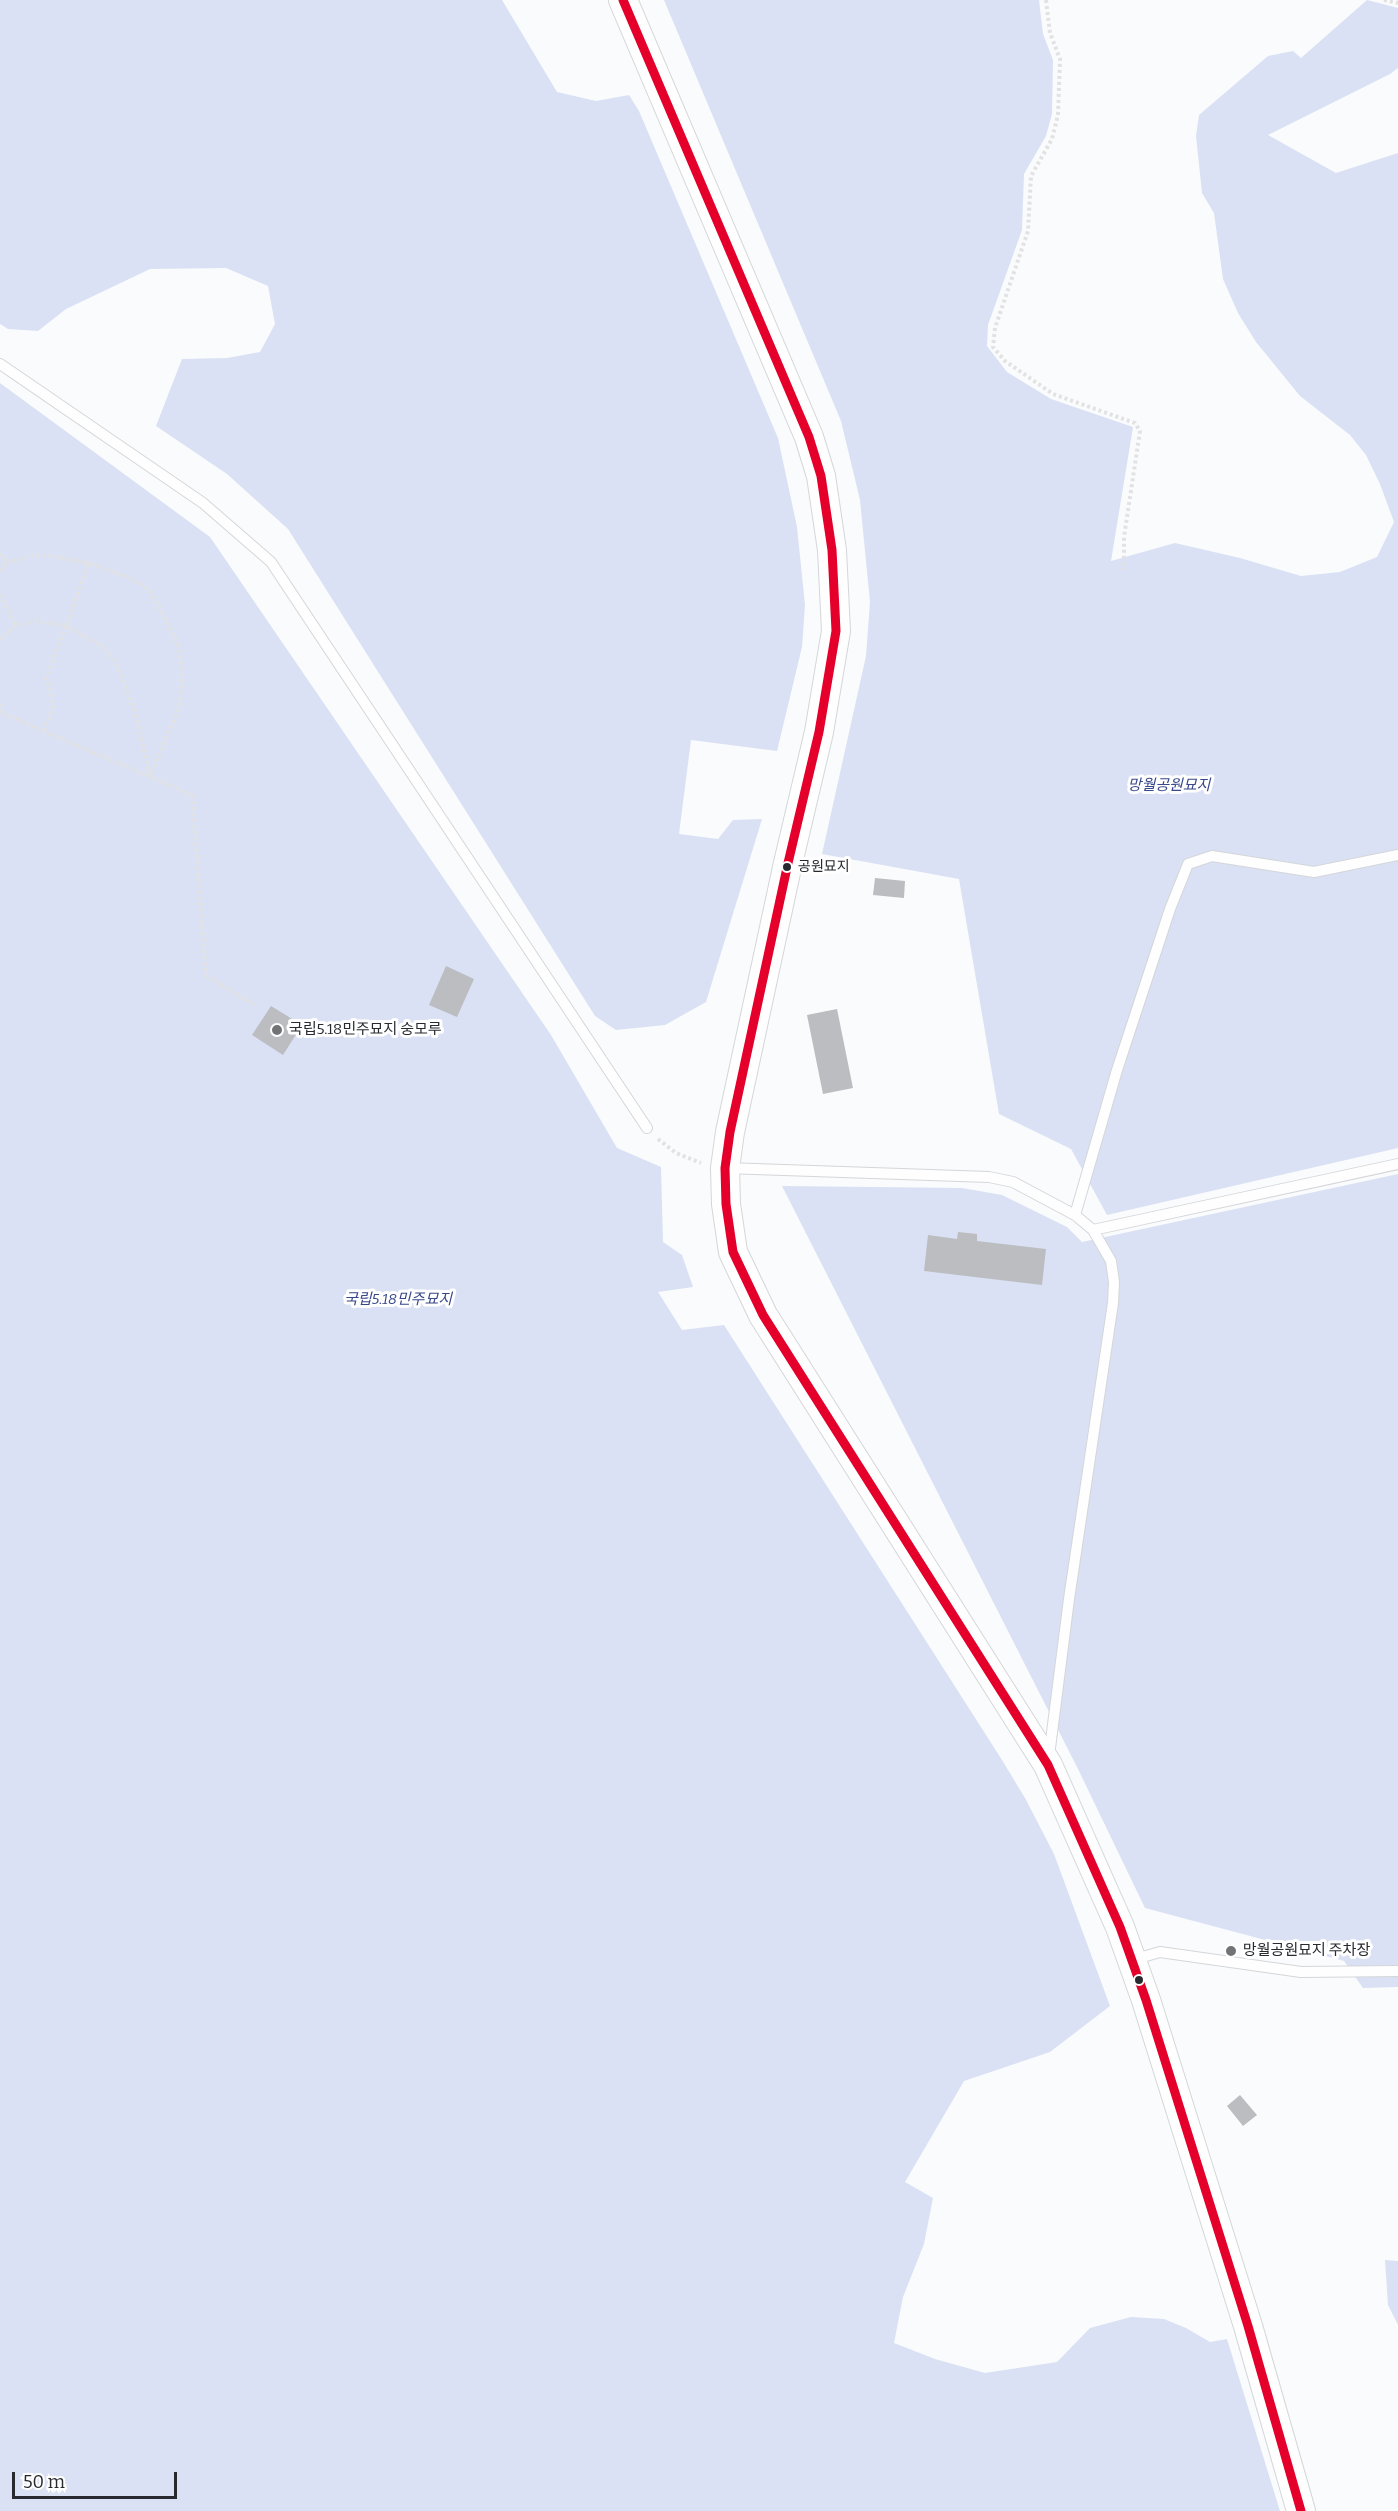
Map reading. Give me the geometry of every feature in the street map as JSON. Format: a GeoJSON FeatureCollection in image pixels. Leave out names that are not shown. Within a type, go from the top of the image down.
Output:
{"type":"FeatureCollection","features":[{"type":"Feature","properties":{"kind":"main road"},"geometry":{"type":"LineString","coordinates":[[623,0],[809,437],[821,476],[832,550],[836,631],[819,732],[730,1132],[725,1168],[727,1220],[733,1252],[763,1315],[1048,1765],[1115,1916],[1131,1960],[1248,2326],[1301,2511]]}},
{"type":"Feature","properties":{"kind":"lane"},"geometry":{"type":"LineString","coordinates":[[0,364],[203,503],[271,562],[647,1128]]}},
{"type":"Feature","properties":{"kind":"lane"},"geometry":{"type":"LineString","coordinates":[[1076,1215],[1121,1059],[1170,909],[1188,864],[1212,856],[1314,872],[1398,855]]}},
{"type":"Feature","properties":{"kind":"lane"},"geometry":{"type":"LineString","coordinates":[[1093,1230],[1398,1164]]}},
{"type":"Feature","properties":{"kind":"lane"},"geometry":{"type":"LineString","coordinates":[[725,1168],[989,1177],[1013,1182],[1076,1215],[1093,1230],[1111,1261],[1114,1282],[1113,1303],[1069,1599],[1048,1765]]}},
{"type":"Feature","properties":{"kind":"lane"},"geometry":{"type":"LineString","coordinates":[[1131,1960],[1160,1952],[1301,1972],[1398,1971]]}},
{"type":"Feature","properties":{"kind":"path"},"geometry":{"type":"LineString","coordinates":[[1046,0],[1050,33],[1060,59],[1058,114],[1052,138],[1031,176],[1028,231],[995,328],[993,347],[1005,361],[1053,394],[1136,423],[1140,431],[1124,537],[1124,570]]}},
{"type":"Feature","properties":{"kind":"path"},"geometry":{"type":"LineString","coordinates":[[1384,0],[1398,3]]}},
{"type":"Feature","properties":{"kind":"path"},"geometry":{"type":"LineString","coordinates":[[0,554],[7,562]]}},
{"type":"Feature","properties":{"kind":"path"},"geometry":{"type":"LineString","coordinates":[[0,572],[7,562],[35,555],[52,556],[89,563],[145,586],[165,615],[177,642],[182,671],[180,705],[150,777]]}},
{"type":"Feature","properties":{"kind":"path"},"geometry":{"type":"LineString","coordinates":[[44,731],[53,706],[46,679],[89,563]]}},
{"type":"Feature","properties":{"kind":"path"},"geometry":{"type":"LineString","coordinates":[[0,594],[16,625]]}},
{"type":"Feature","properties":{"kind":"path"},"geometry":{"type":"LineString","coordinates":[[0,640],[16,625],[38,621],[66,626],[102,646],[115,660],[135,711],[150,777]]}},
{"type":"Feature","properties":{"kind":"path"},"geometry":{"type":"LineString","coordinates":[[0,704],[2,713],[192,795],[206,975],[256,1006]]}},
{"type":"Feature","properties":{"kind":"path"},"geometry":{"type":"LineString","coordinates":[[647,1128],[676,1153],[693,1161],[725,1168]]}},
{"type":"Feature","properties":{"kind":"green space"},"geometry":{"type":"Polygon","coordinates":[[[0,0],[502,0],[557,92],[596,101],[629,95],[639,111],[778,438],[797,527],[805,605],[802,647],[777,751],[691,740],[679,834],[718,839],[733,820],[762,819],[706,1002],[665,1025],[616,1030],[595,1016],[288,529],[227,474],[156,426],[182,359],[227,358],[260,352],[275,324],[268,286],[226,268],[150,269],[66,309],[38,331],[8,329],[0,324],[0,0]]]}},
{"type":"Feature","properties":{"kind":"green space","name":"망월공원묘지"},"geometry":{"type":"Polygon","coordinates":[[[664,0],[1039,0],[1043,34],[1053,60],[1052,114],[1046,136],[1024,174],[1022,230],[988,325],[987,346],[1007,372],[1051,399],[1133,427],[1111,561],[1175,543],[1240,558],[1301,576],[1340,572],[1377,557],[1394,522],[1366,455],[1350,435],[1300,396],[1256,342],[1238,313],[1223,279],[1214,213],[1202,193],[1196,136],[1199,115],[1268,56],[1293,51],[1301,58],[1367,0],[1398,8],[1398,68],[1268,135],[1336,173],[1398,153],[1398,1148],[1107,1215],[1071,1149],[999,1114],[959,879],[822,854],[866,656],[870,602],[860,500],[841,421],[664,0]]]}},
{"type":"Feature","properties":{"kind":"green space","name":"국립5.18민주묘지"},"geometry":{"type":"Polygon","coordinates":[[[0,383],[210,537],[551,1035],[617,1148],[661,1167],[663,1242],[682,1255],[693,1287],[658,1292],[682,1330],[724,1325],[1002,1760],[1054,1854],[1110,2006],[1050,2052],[964,2081],[905,2182],[933,2198],[924,2244],[903,2297],[894,2343],[935,2359],[985,2373],[1057,2362],[1090,2328],[1131,2317],[1164,2319],[1210,2342],[1227,2339],[1280,2511],[0,2511],[0,383]]]}},
{"type":"Feature","properties":{"kind":"green space"},"geometry":{"type":"Polygon","coordinates":[[[1398,1174],[1398,1987],[1363,1988],[1344,1961],[1145,1908],[1078,1769],[782,1186],[962,1188],[1002,1195],[1067,1227],[1082,1242],[1398,1174]]]}},
{"type":"Feature","properties":{"kind":"green space"},"geometry":{"type":"Polygon","coordinates":[[[1385,2260],[1398,2261],[1398,2325],[1388,2305],[1385,2260]]]}},
{"type":"Feature","properties":{"kind":"building"},"geometry":{"type":"Polygon","coordinates":[[[875,878],[905,881],[904,898],[873,895],[875,878]]]}},
{"type":"Feature","properties":{"kind":"building"},"geometry":{"type":"Polygon","coordinates":[[[446,966],[474,979],[457,1017],[429,1005],[446,966]]]}},
{"type":"Feature","properties":{"kind":"building","name":"국립5.18민주묘지 숭모루"},"geometry":{"type":"Polygon","coordinates":[[[271,1006],[302,1025],[283,1055],[252,1035],[271,1006]]]}},
{"type":"Feature","properties":{"kind":"building"},"geometry":{"type":"Polygon","coordinates":[[[837,1009],[853,1088],[823,1094],[807,1015],[837,1009]]]}},
{"type":"Feature","properties":{"kind":"building"},"geometry":{"type":"Polygon","coordinates":[[[958,1232],[977,1234],[977,1241],[1046,1249],[1042,1285],[924,1271],[928,1235],[957,1239],[958,1232]]]}},
{"type":"Feature","properties":{"kind":"building"},"geometry":{"type":"Polygon","coordinates":[[[1240,2095],[1257,2115],[1243,2126],[1227,2106],[1240,2095]]]}},
{"type":"Feature","properties":{"kind":"transit line"},"geometry":{"type":"LineString","coordinates":[[623,0],[809,437],[821,476],[832,550],[836,631],[819,732],[788,863],[730,1132],[725,1168],[726,1204],[733,1252],[763,1315],[1048,1765],[1120,1927],[1146,2000],[1248,2326],[1301,2511]]}},
{"type":"Feature","properties":{"kind":"place","name":"공원묘지"},"geometry":{"type":"Point","coordinates":[787,867]}},
{"type":"Feature","properties":{"kind":"place","name":"국립5.18민주묘지 숭모루"},"geometry":{"type":"Point","coordinates":[277,1030]}},
{"type":"Feature","properties":{"kind":"place","name":"망월공원묘지 주차장"},"geometry":{"type":"Point","coordinates":[1231,1951]}}]}
